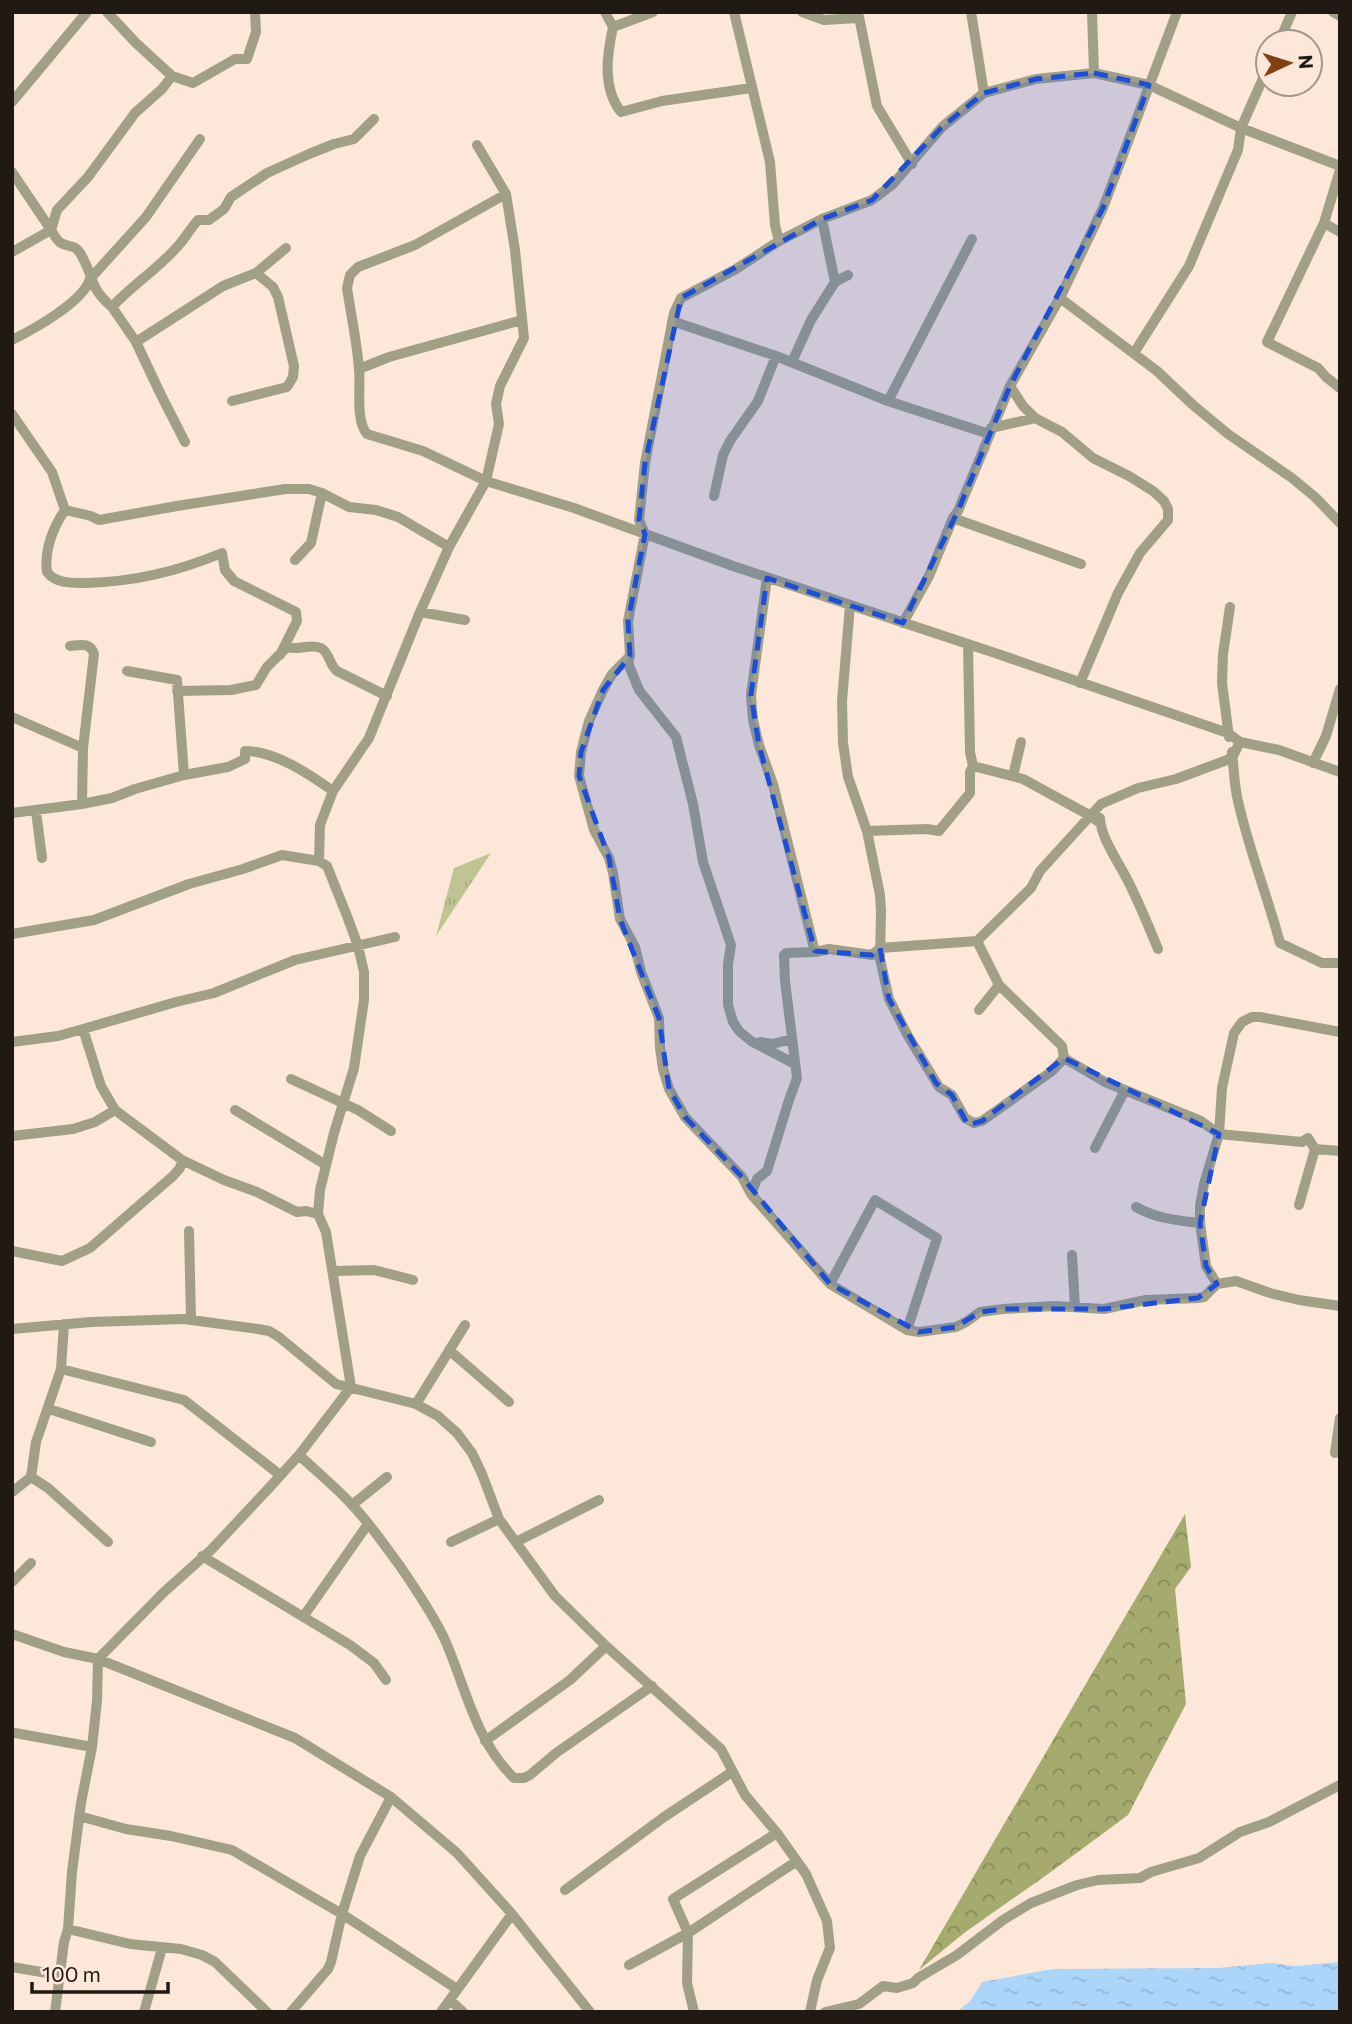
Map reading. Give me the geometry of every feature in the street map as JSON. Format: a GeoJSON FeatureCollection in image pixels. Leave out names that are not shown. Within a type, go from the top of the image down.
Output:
{"type":"FeatureCollection","features":[{"type":"Feature","properties":{"kind":"street"},"geometry":{"type":"LineString","coordinates":[[12,102],[87,12]]}},
{"type":"Feature","properties":{"kind":"street"},"geometry":{"type":"LineString","coordinates":[[107,12],[172,76],[193,83],[235,59],[247,59],[256,32],[256,12]]}},
{"type":"Feature","properties":{"kind":"street"},"geometry":{"type":"LineString","coordinates":[[605,12],[613,27],[606,57],[612,101],[621,112],[662,101],[751,88]]}},
{"type":"Feature","properties":{"kind":"street"},"geometry":{"type":"LineString","coordinates":[[613,27],[653,12]]}},
{"type":"Feature","properties":{"kind":"street"},"geometry":{"type":"LineString","coordinates":[[734,12],[770,162],[775,225],[779,241]]}},
{"type":"Feature","properties":{"kind":"street"},"geometry":{"type":"LineString","coordinates":[[802,12],[824,20],[858,15],[877,106],[912,164]]}},
{"type":"Feature","properties":{"kind":"street"},"geometry":{"type":"LineString","coordinates":[[971,12],[984,93]]}},
{"type":"Feature","properties":{"kind":"street"},"geometry":{"type":"LineString","coordinates":[[1091,12],[1094,73]]}},
{"type":"Feature","properties":{"kind":"street"},"geometry":{"type":"LineString","coordinates":[[903,622],[929,576],[1010,386],[1060,298],[1103,208],[1177,12]]}},
{"type":"Feature","properties":{"kind":"street"},"geometry":{"type":"LineString","coordinates":[[1333,12],[1340,16]]}},
{"type":"Feature","properties":{"kind":"street"},"geometry":{"type":"LineString","coordinates":[[795,1064],[750,1040],[733,1022],[728,1005],[731,945],[704,863],[677,737],[639,690],[628,663],[628,621],[645,534],[639,520],[645,463],[672,321],[681,298],[736,269],[779,241],[822,219],[872,200],[893,184],[942,127],[984,93],[1036,79],[1094,73],[1149,85],[1241,128],[1340,168],[1324,223],[1267,342],[1318,368],[1340,388]]}},
{"type":"Feature","properties":{"kind":"street"},"geometry":{"type":"LineString","coordinates":[[12,252],[51,230],[57,210],[88,177],[135,113],[162,89],[172,76]]}},
{"type":"Feature","properties":{"kind":"street"},"geometry":{"type":"LineString","coordinates":[[1134,353],[1188,266],[1238,149],[1241,128],[1254,98]]}},
{"type":"Feature","properties":{"kind":"street"},"geometry":{"type":"LineString","coordinates":[[112,307],[122,295],[178,247],[198,220],[209,220],[224,209],[230,197],[267,173],[321,149],[354,139],[374,119]]}},
{"type":"Feature","properties":{"kind":"street"},"geometry":{"type":"LineString","coordinates":[[12,340],[51,319],[84,291],[90,279],[146,217],[200,139]]}},
{"type":"Feature","properties":{"kind":"street"},"geometry":{"type":"LineString","coordinates":[[319,861],[320,825],[333,791],[369,738],[449,547],[486,481],[499,424],[496,404],[500,386],[524,338],[506,194],[477,145]]}},
{"type":"Feature","properties":{"kind":"street"},"geometry":{"type":"LineString","coordinates":[[12,172],[61,243],[75,246],[81,255],[97,293],[112,307],[136,342],[185,442]]}},
{"type":"Feature","properties":{"kind":"street"},"geometry":{"type":"LineString","coordinates":[[506,194],[415,245],[358,267],[350,275],[348,288],[359,369],[361,424],[367,434],[423,451],[486,481],[574,508],[767,578],[1228,733],[1240,742],[1279,750],[1340,772]]}},
{"type":"Feature","properties":{"kind":"street"},"geometry":{"type":"LineString","coordinates":[[822,219],[835,282]]}},
{"type":"Feature","properties":{"kind":"street"},"geometry":{"type":"LineString","coordinates":[[1324,223],[1340,232]]}},
{"type":"Feature","properties":{"kind":"street"},"geometry":{"type":"LineString","coordinates":[[888,401],[972,239]]}},
{"type":"Feature","properties":{"kind":"street"},"geometry":{"type":"LineString","coordinates":[[136,342],[223,286],[256,273],[286,248]]}},
{"type":"Feature","properties":{"kind":"street"},"geometry":{"type":"LineString","coordinates":[[232,401],[287,387],[293,377],[294,366],[278,297],[273,287],[256,273]]}},
{"type":"Feature","properties":{"kind":"street"},"geometry":{"type":"LineString","coordinates":[[792,362],[811,320],[835,282],[848,275]]}},
{"type":"Feature","properties":{"kind":"street"},"geometry":{"type":"LineString","coordinates":[[1060,298],[1157,371],[1228,434],[1299,484],[1340,523]]}},
{"type":"Feature","properties":{"kind":"street"},"geometry":{"type":"LineString","coordinates":[[359,369],[389,357],[522,320]]}},
{"type":"Feature","properties":{"kind":"street"},"geometry":{"type":"LineString","coordinates":[[672,321],[776,356],[888,401],[990,431],[1035,418]]}},
{"type":"Feature","properties":{"kind":"street"},"geometry":{"type":"LineString","coordinates":[[714,496],[723,456],[730,441],[758,401],[776,356]]}},
{"type":"Feature","properties":{"kind":"street"},"geometry":{"type":"LineString","coordinates":[[1010,386],[1023,407],[1035,418],[1062,432],[1093,458],[1129,475],[1153,491],[1168,509],[1168,520],[1140,554],[1118,593],[1080,682]]}},
{"type":"Feature","properties":{"kind":"street"},"geometry":{"type":"LineString","coordinates":[[12,414],[52,472],[65,510],[56,525],[46,556],[47,572],[56,581],[125,581],[175,570],[222,553],[225,570],[234,581],[296,612],[297,621],[280,655]]}},
{"type":"Feature","properties":{"kind":"street"},"geometry":{"type":"LineString","coordinates":[[65,510],[99,520],[285,489],[309,489],[349,507],[376,510],[398,517],[449,547]]}},
{"type":"Feature","properties":{"kind":"street"},"geometry":{"type":"LineString","coordinates":[[295,560],[311,543],[322,493]]}},
{"type":"Feature","properties":{"kind":"street"},"geometry":{"type":"LineString","coordinates":[[953,518],[1081,564]]}},
{"type":"Feature","properties":{"kind":"street"},"geometry":{"type":"LineString","coordinates":[[767,578],[751,695],[753,720],[773,784],[815,952]]}},
{"type":"Feature","properties":{"kind":"street"},"geometry":{"type":"LineString","coordinates":[[850,605],[842,701],[843,743],[848,776],[867,831],[880,895],[880,959],[889,999],[936,1083],[952,1095],[965,1118],[974,1123],[982,1121],[1052,1071],[1064,1058]]}},
{"type":"Feature","properties":{"kind":"street"},"geometry":{"type":"LineString","coordinates":[[1230,607],[1222,683],[1233,756],[1233,777],[1252,858],[1280,943],[1322,963],[1340,963]]}},
{"type":"Feature","properties":{"kind":"street"},"geometry":{"type":"LineString","coordinates":[[420,612],[465,620]]}},
{"type":"Feature","properties":{"kind":"street"},"geometry":{"type":"LineString","coordinates":[[867,831],[939,831],[970,793],[970,772],[973,766],[970,752],[968,644]]}},
{"type":"Feature","properties":{"kind":"street"},"geometry":{"type":"LineString","coordinates":[[69,646],[87,645],[92,648],[94,654],[83,748],[82,804]]}},
{"type":"Feature","properties":{"kind":"street"},"geometry":{"type":"LineString","coordinates":[[177,691],[231,690],[256,685],[267,667],[287,647],[294,650],[314,647],[327,654],[331,666],[387,696]]}},
{"type":"Feature","properties":{"kind":"street"},"geometry":{"type":"LineString","coordinates":[[630,656],[612,674],[589,721],[581,752],[579,776],[594,830],[611,866],[620,919],[635,947],[641,972],[659,1018],[660,1048],[669,1088],[685,1117],[743,1177],[751,1194],[830,1284],[907,1330],[919,1332],[956,1327],[980,1312],[1003,1309],[1054,1306],[1104,1309],[1146,1300],[1198,1298],[1204,1297],[1217,1284],[1236,1281],[1289,1298],[1340,1306]]}},
{"type":"Feature","properties":{"kind":"street"},"geometry":{"type":"LineString","coordinates":[[127,671],[177,680],[184,775]]}},
{"type":"Feature","properties":{"kind":"street"},"geometry":{"type":"LineString","coordinates":[[1313,763],[1326,736],[1340,689]]}},
{"type":"Feature","properties":{"kind":"street"},"geometry":{"type":"LineString","coordinates":[[12,717],[83,748]]}},
{"type":"Feature","properties":{"kind":"street"},"geometry":{"type":"LineString","coordinates":[[1013,776],[1021,742]]}},
{"type":"Feature","properties":{"kind":"street"},"geometry":{"type":"LineString","coordinates":[[751,1194],[757,1179],[767,1171],[797,1082],[784,955],[789,952],[829,949],[872,955],[880,948],[977,942],[1031,888],[1040,872],[1101,804],[1138,788],[1204,770],[1233,756],[1240,742]]}},
{"type":"Feature","properties":{"kind":"street"},"geometry":{"type":"LineString","coordinates":[[12,813],[112,798],[184,775],[228,767],[245,759],[245,751],[254,751],[303,770],[333,791]]}},
{"type":"Feature","properties":{"kind":"street"},"geometry":{"type":"LineString","coordinates":[[973,766],[1013,776],[1090,815],[1100,823],[1158,949]]}},
{"type":"Feature","properties":{"kind":"street"},"geometry":{"type":"LineString","coordinates":[[1100,823],[1101,804]]}},
{"type":"Feature","properties":{"kind":"street"},"geometry":{"type":"LineString","coordinates":[[36,811],[42,858]]}},
{"type":"Feature","properties":{"kind":"street"},"geometry":{"type":"LineString","coordinates":[[12,934],[94,920],[190,884],[282,855],[319,861],[327,866],[358,946],[364,972],[364,1000],[354,1068],[326,1165],[318,1214],[326,1231],[334,1271],[351,1387],[299,1455],[98,1659],[92,1747],[79,1816],[68,1929],[55,2012]]}},
{"type":"Feature","properties":{"kind":"street"},"geometry":{"type":"LineString","coordinates":[[12,1042],[58,1036],[214,993],[295,960],[395,937]]}},
{"type":"Feature","properties":{"kind":"street"},"geometry":{"type":"LineString","coordinates":[[977,942],[999,985],[1062,1046],[1064,1058]]}},
{"type":"Feature","properties":{"kind":"street"},"geometry":{"type":"LineString","coordinates":[[979,1010],[999,985]]}},
{"type":"Feature","properties":{"kind":"street"},"geometry":{"type":"LineString","coordinates":[[1217,1284],[1206,1266],[1200,1206],[1219,1134],[1222,1088],[1234,1033],[1241,1022],[1252,1017],[1340,1032]]}},
{"type":"Feature","properties":{"kind":"street"},"geometry":{"type":"LineString","coordinates":[[83,1029],[101,1086],[115,1110],[182,1160],[297,1212],[318,1214]]}},
{"type":"Feature","properties":{"kind":"street"},"geometry":{"type":"LineString","coordinates":[[750,1040],[772,1044],[792,1039]]}},
{"type":"Feature","properties":{"kind":"street"},"geometry":{"type":"LineString","coordinates":[[1064,1058],[1105,1082],[1201,1121],[1219,1134],[1302,1142],[1308,1138],[1315,1149],[1299,1205]]}},
{"type":"Feature","properties":{"kind":"street"},"geometry":{"type":"LineString","coordinates":[[291,1079],[358,1110],[391,1131]]}},
{"type":"Feature","properties":{"kind":"street"},"geometry":{"type":"LineString","coordinates":[[1095,1148],[1125,1090]]}},
{"type":"Feature","properties":{"kind":"street"},"geometry":{"type":"LineString","coordinates":[[12,1136],[73,1129],[95,1122],[115,1110]]}},
{"type":"Feature","properties":{"kind":"street"},"geometry":{"type":"LineString","coordinates":[[235,1110],[326,1165]]}},
{"type":"Feature","properties":{"kind":"street"},"geometry":{"type":"LineString","coordinates":[[1315,1149],[1340,1151]]}},
{"type":"Feature","properties":{"kind":"street"},"geometry":{"type":"LineString","coordinates":[[12,1251],[62,1261],[90,1248],[173,1176],[180,1168],[182,1160]]}},
{"type":"Feature","properties":{"kind":"street"},"geometry":{"type":"LineString","coordinates":[[830,1284],[875,1200],[937,1238],[907,1330]]}},
{"type":"Feature","properties":{"kind":"street"},"geometry":{"type":"LineString","coordinates":[[1136,1207],[1171,1221],[1200,1223]]}},
{"type":"Feature","properties":{"kind":"street"},"geometry":{"type":"LineString","coordinates":[[189,1231],[191,1319]]}},
{"type":"Feature","properties":{"kind":"street"},"geometry":{"type":"LineString","coordinates":[[1072,1255],[1075,1307]]}},
{"type":"Feature","properties":{"kind":"street"},"geometry":{"type":"LineString","coordinates":[[334,1271],[374,1270],[413,1280]]}},
{"type":"Feature","properties":{"kind":"street"},"geometry":{"type":"LineString","coordinates":[[12,1329],[191,1319],[269,1331],[336,1384],[416,1404],[438,1416],[457,1433],[472,1453],[499,1519],[555,1596],[606,1646],[721,1749],[745,1795],[777,1833],[806,1874],[827,1922],[830,1942],[810,2012]]}},
{"type":"Feature","properties":{"kind":"street"},"geometry":{"type":"LineString","coordinates":[[12,1492],[31,1477],[36,1442],[61,1369],[64,1324]]}},
{"type":"Feature","properties":{"kind":"street"},"geometry":{"type":"LineString","coordinates":[[416,1404],[465,1325]]}},
{"type":"Feature","properties":{"kind":"street"},"geometry":{"type":"LineString","coordinates":[[449,1350],[509,1402]]}},
{"type":"Feature","properties":{"kind":"street"},"geometry":{"type":"LineString","coordinates":[[61,1369],[184,1400],[280,1475]]}},
{"type":"Feature","properties":{"kind":"street"},"geometry":{"type":"LineString","coordinates":[[48,1409],[151,1442]]}},
{"type":"Feature","properties":{"kind":"street"},"geometry":{"type":"LineString","coordinates":[[1335,1453],[1340,1420]]}},
{"type":"Feature","properties":{"kind":"street"},"geometry":{"type":"LineString","coordinates":[[299,1455],[352,1505],[421,1597],[444,1639],[485,1741],[514,1778],[524,1778],[652,1686]]}},
{"type":"Feature","properties":{"kind":"street"},"geometry":{"type":"LineString","coordinates":[[31,1477],[48,1488],[108,1542]]}},
{"type":"Feature","properties":{"kind":"street"},"geometry":{"type":"LineString","coordinates":[[352,1505],[387,1477]]}},
{"type":"Feature","properties":{"kind":"street"},"geometry":{"type":"LineString","coordinates":[[516,1542],[599,1500]]}},
{"type":"Feature","properties":{"kind":"street"},"geometry":{"type":"LineString","coordinates":[[451,1542],[499,1519]]}},
{"type":"Feature","properties":{"kind":"street"},"geometry":{"type":"LineString","coordinates":[[303,1617],[368,1524]]}},
{"type":"Feature","properties":{"kind":"street"},"geometry":{"type":"LineString","coordinates":[[202,1556],[364,1655],[374,1663],[386,1680]]}},
{"type":"Feature","properties":{"kind":"street"},"geometry":{"type":"LineString","coordinates":[[12,1582],[31,1563]]}},
{"type":"Feature","properties":{"kind":"street"},"geometry":{"type":"LineString","coordinates":[[12,1634],[64,1652],[98,1659],[295,1738],[391,1797],[457,1853],[512,1913],[590,2012]]}},
{"type":"Feature","properties":{"kind":"street"},"geometry":{"type":"LineString","coordinates":[[485,1741],[570,1680],[606,1646]]}},
{"type":"Feature","properties":{"kind":"street"},"geometry":{"type":"LineString","coordinates":[[15,1733],[92,1747]]}},
{"type":"Feature","properties":{"kind":"street"},"geometry":{"type":"LineString","coordinates":[[565,1890],[664,1817],[732,1772]]}},
{"type":"Feature","properties":{"kind":"street"},"geometry":{"type":"LineString","coordinates":[[825,2012],[859,2004],[883,1986],[897,1988],[913,1983],[957,1955],[1003,1920],[1057,1891],[1098,1880],[1140,1878],[1151,1871],[1199,1858],[1240,1832],[1269,1822],[1340,1785]]}},
{"type":"Feature","properties":{"kind":"street"},"geometry":{"type":"LineString","coordinates":[[291,2012],[328,1969],[360,1856],[391,1797]]}},
{"type":"Feature","properties":{"kind":"street"},"geometry":{"type":"LineString","coordinates":[[79,1816],[126,1829],[232,1850],[342,1914],[457,1989]]}},
{"type":"Feature","properties":{"kind":"street"},"geometry":{"type":"LineString","coordinates":[[694,2012],[687,1983],[688,1933],[673,1899],[777,1833]]}},
{"type":"Feature","properties":{"kind":"street"},"geometry":{"type":"LineString","coordinates":[[629,1965],[688,1933],[797,1861]]}},
{"type":"Feature","properties":{"kind":"street"},"geometry":{"type":"LineString","coordinates":[[441,2012],[512,1913]]}},
{"type":"Feature","properties":{"kind":"street"},"geometry":{"type":"LineString","coordinates":[[68,1929],[130,1944],[202,1955],[215,1962],[267,2012]]}},
{"type":"Feature","properties":{"kind":"street"},"geometry":{"type":"LineString","coordinates":[[144,2012],[162,1948]]}},
{"type":"Feature","properties":{"kind":"street"},"geometry":{"type":"LineString","coordinates":[[12,1967],[59,1975]]}},
{"type":"Feature","properties":{"kind":"street"},"geometry":{"type":"LineString","coordinates":[[450,2000],[463,2012]]}},
{"type":"Feature","properties":{"kind":"highlighted area"},"geometry":{"type":"Polygon","coordinates":[[[1094,73],[1149,85],[1103,208],[1010,386],[958,511],[903,623],[767,578],[751,695],[759,745],[815,951],[872,955],[880,948],[889,999],[936,1083],[952,1095],[968,1125],[982,1121],[1064,1058],[1219,1134],[1200,1223],[1206,1266],[1217,1284],[1198,1298],[1104,1309],[1003,1309],[980,1312],[956,1327],[919,1332],[830,1284],[742,1177],[685,1117],[669,1089],[659,1018],[620,919],[609,858],[579,776],[581,752],[603,690],[630,656],[628,621],[645,534],[639,520],[645,463],[681,298],[822,219],[872,200],[942,127],[984,93],[1036,79],[1094,73]]]}},
{"type":"Feature","properties":{"kind":"green space"},"geometry":{"type":"Polygon","coordinates":[[[491,853],[436,936],[454,868],[491,853]]]}},
{"type":"Feature","properties":{"kind":"green space"},"geometry":{"type":"Polygon","coordinates":[[[1185,1514],[1191,1567],[1175,1589],[1186,1704],[1128,1815],[964,1933],[919,1970],[1185,1514]]]}},
{"type":"Feature","properties":{"kind":"water"},"geometry":{"type":"Polygon","coordinates":[[[1340,1962],[1340,2012],[957,2012],[971,2000],[982,1982],[1053,1969],[1218,1968],[1271,1963],[1296,1966],[1340,1962]]]}}]}
